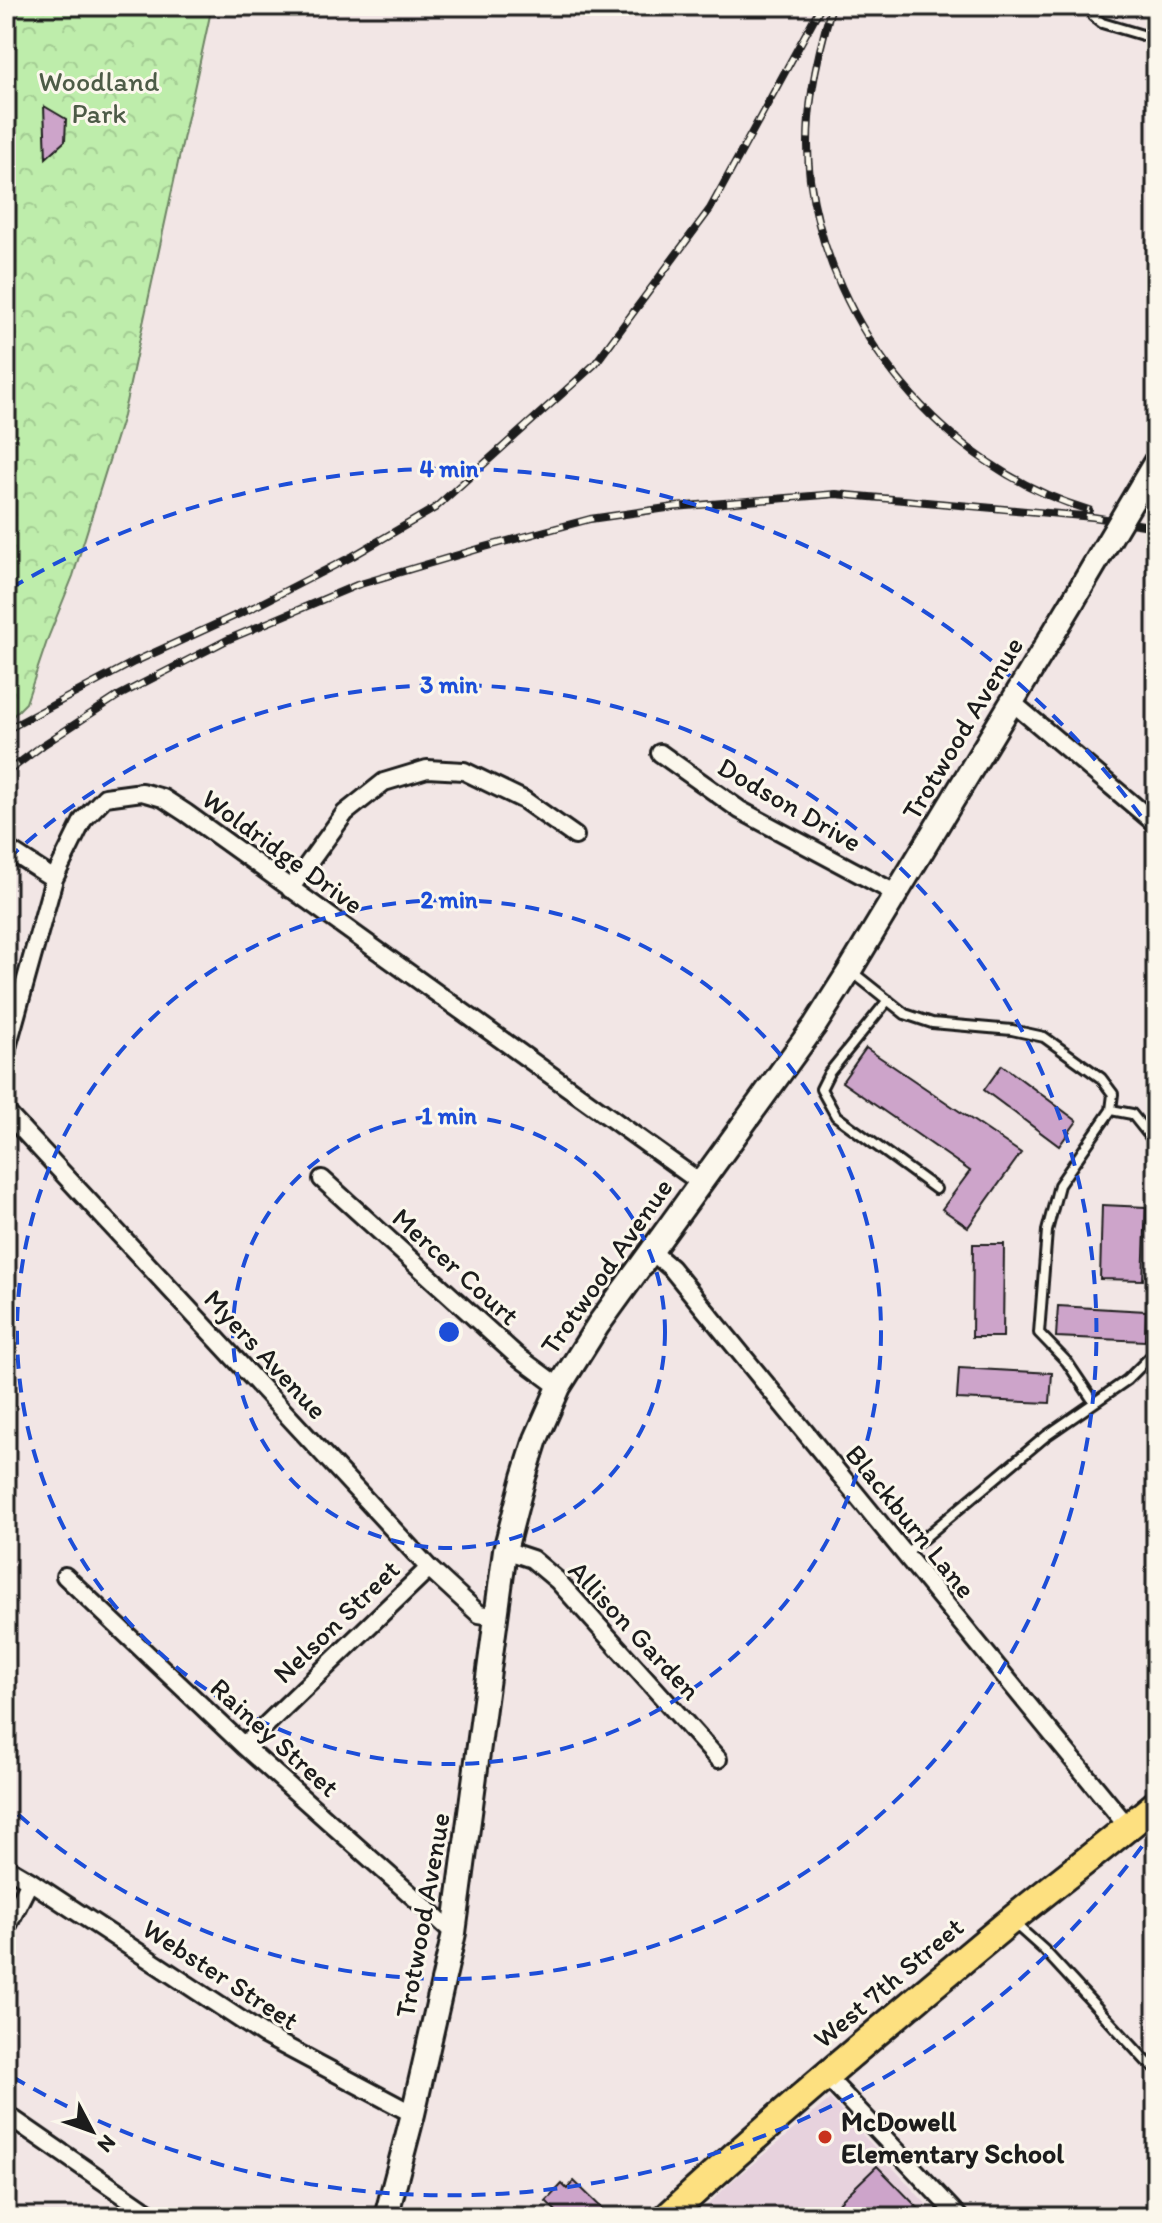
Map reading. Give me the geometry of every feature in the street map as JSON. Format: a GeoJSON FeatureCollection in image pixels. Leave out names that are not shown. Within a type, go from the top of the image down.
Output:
{"type":"FeatureCollection","features":[{"type":"Feature","properties":{"kind":"main road","name":"Trotwood Avenue"},"geometry":{"type":"LineString","coordinates":[[386,2217],[454,1933],[505,1550],[536,1439],[559,1387],[598,1325],[815,1025],[850,970],[1156,461]]}},
{"type":"Feature","properties":{"kind":"main road","name":"West 7th Street"},"geometry":{"type":"LineString","coordinates":[[667,2217],[742,2147],[826,2076],[1156,1804]]}},
{"type":"Feature","properties":{"kind":"street"},"geometry":{"type":"LineString","coordinates":[[1013,703],[1156,824]]}},
{"type":"Feature","properties":{"kind":"street","name":"Dodson Drive"},"geometry":{"type":"LineString","coordinates":[[660,753],[740,810],[897,894]]}},
{"type":"Feature","properties":{"kind":"street"},"geometry":{"type":"LineString","coordinates":[[290,889],[345,813],[384,782],[427,769],[464,771],[524,800],[575,836]]}},
{"type":"Feature","properties":{"kind":"street","name":"Woldridge Drive"},"geometry":{"type":"LineString","coordinates":[[6,1051],[54,879],[83,820],[105,797],[142,792],[163,798],[186,813],[701,1183]]}},
{"type":"Feature","properties":{"kind":"street"},"geometry":{"type":"LineString","coordinates":[[6,848],[54,879]]}},
{"type":"Feature","properties":{"kind":"street","name":"Myers Avenue"},"geometry":{"type":"LineString","coordinates":[[6,1112],[429,1568],[479,1614],[498,1617]]}},
{"type":"Feature","properties":{"kind":"street","name":"Mercer Court"},"geometry":{"type":"LineString","coordinates":[[322,1179],[517,1356],[559,1387]]}},
{"type":"Feature","properties":{"kind":"street","name":"Blackburn Lane"},"geometry":{"type":"LineString","coordinates":[[651,1251],[671,1268],[1128,1827]]}},
{"type":"Feature","properties":{"kind":"street","name":"Allison Garden"},"geometry":{"type":"LineString","coordinates":[[505,1550],[532,1559],[557,1580],[718,1759]]}},
{"type":"Feature","properties":{"kind":"street","name":"Nelson Street"},"geometry":{"type":"LineString","coordinates":[[244,1746],[429,1568]]}},
{"type":"Feature","properties":{"kind":"street","name":"Rainey Street"},"geometry":{"type":"LineString","coordinates":[[65,1576],[244,1746],[454,1933]]}},
{"type":"Feature","properties":{"kind":"street","name":"Webster Street"},"geometry":{"type":"LineString","coordinates":[[6,1867],[264,2035],[413,2114]]}},
{"type":"Feature","properties":{"kind":"street"},"geometry":{"type":"LineString","coordinates":[[6,1929],[30,1881]]}},
{"type":"Feature","properties":{"kind":"street"},"geometry":{"type":"LineString","coordinates":[[826,2076],[957,2216]]}},
{"type":"Feature","properties":{"kind":"street"},"geometry":{"type":"LineString","coordinates":[[6,2114],[155,2217]]}},
{"type":"Feature","properties":{"kind":"lane"},"geometry":{"type":"LineString","coordinates":[[1091,6],[1093,16],[1102,23],[1156,39]]}},
{"type":"Feature","properties":{"kind":"lane"},"geometry":{"type":"LineString","coordinates":[[850,970],[905,1014],[932,1023],[1012,1030],[1044,1037],[1101,1078],[1113,1094],[1111,1110],[1059,1185],[1047,1231],[1039,1333],[1067,1362],[1094,1402]]}},
{"type":"Feature","properties":{"kind":"lane"},"geometry":{"type":"LineString","coordinates":[[888,1000],[829,1073],[821,1089],[836,1116],[936,1189]]}},
{"type":"Feature","properties":{"kind":"lane"},"geometry":{"type":"LineString","coordinates":[[1111,1110],[1132,1114],[1156,1144]]}},
{"type":"Feature","properties":{"kind":"lane"},"geometry":{"type":"LineString","coordinates":[[905,1554],[1046,1436],[1127,1380],[1156,1351]]}},
{"type":"Feature","properties":{"kind":"lane"},"geometry":{"type":"LineString","coordinates":[[1012,1920],[1156,2068]]}},
{"type":"Feature","properties":{"kind":"shaded area","name":"McDowell Elementary School"},"geometry":{"type":"Polygon","coordinates":[[[830,2099],[938,2217],[695,2217],[731,2182],[830,2099]]]}},
{"type":"Feature","properties":{"kind":"green space","name":"Woodland Park"},"geometry":{"type":"Polygon","coordinates":[[[6,6],[212,6],[123,416],[73,576],[26,703],[6,723],[6,6]]]}},
{"type":"Feature","properties":{"kind":"building"},"geometry":{"type":"Polygon","coordinates":[[[44,106],[66,119],[65,141],[46,158],[44,106]]]}},
{"type":"Feature","properties":{"kind":"building"},"geometry":{"type":"Polygon","coordinates":[[[866,1048],[1021,1153],[968,1227],[942,1209],[970,1171],[842,1082],[866,1048]]]}},
{"type":"Feature","properties":{"kind":"building"},"geometry":{"type":"Polygon","coordinates":[[[1002,1065],[1077,1121],[1059,1146],[984,1090],[1002,1065]]]}},
{"type":"Feature","properties":{"kind":"building"},"geometry":{"type":"Polygon","coordinates":[[[1102,1205],[1146,1207],[1143,1280],[1100,1279],[1102,1205]]]}},
{"type":"Feature","properties":{"kind":"building"},"geometry":{"type":"Polygon","coordinates":[[[973,1244],[1004,1244],[1003,1337],[972,1337],[973,1244]]]}},
{"type":"Feature","properties":{"kind":"building"},"geometry":{"type":"Polygon","coordinates":[[[1058,1306],[1146,1311],[1145,1341],[1056,1337],[1058,1306]]]}},
{"type":"Feature","properties":{"kind":"building"},"geometry":{"type":"Polygon","coordinates":[[[959,1368],[1052,1373],[1050,1403],[957,1399],[959,1368]]]}},
{"type":"Feature","properties":{"kind":"building"},"geometry":{"type":"Polygon","coordinates":[[[877,2166],[927,2217],[824,2217],[877,2166]]]}},
{"type":"Feature","properties":{"kind":"building"},"geometry":{"type":"Polygon","coordinates":[[[574,2181],[611,2217],[562,2217],[546,2201],[562,2184],[567,2189],[574,2181]]]}},
{"type":"Feature","properties":{"kind":"railway"},"geometry":{"type":"LineString","coordinates":[[6,730],[134,662],[254,607],[353,556],[435,508],[595,364],[710,209],[821,6]]}},
{"type":"Feature","properties":{"kind":"railway"},"geometry":{"type":"LineString","coordinates":[[832,6],[812,91],[808,157],[822,234],[842,288],[869,338],[903,385],[942,426],[987,462],[1036,490],[1089,510]]}},
{"type":"Feature","properties":{"kind":"railway"},"geometry":{"type":"LineString","coordinates":[[6,773],[118,696],[229,639],[357,585],[590,519],[674,507],[836,494],[1093,517],[1156,527]]}},
{"type":"Feature","properties":{"kind":"place","name":"McDowell Elementary School"},"geometry":{"type":"Point","coordinates":[825,2137]}}]}
